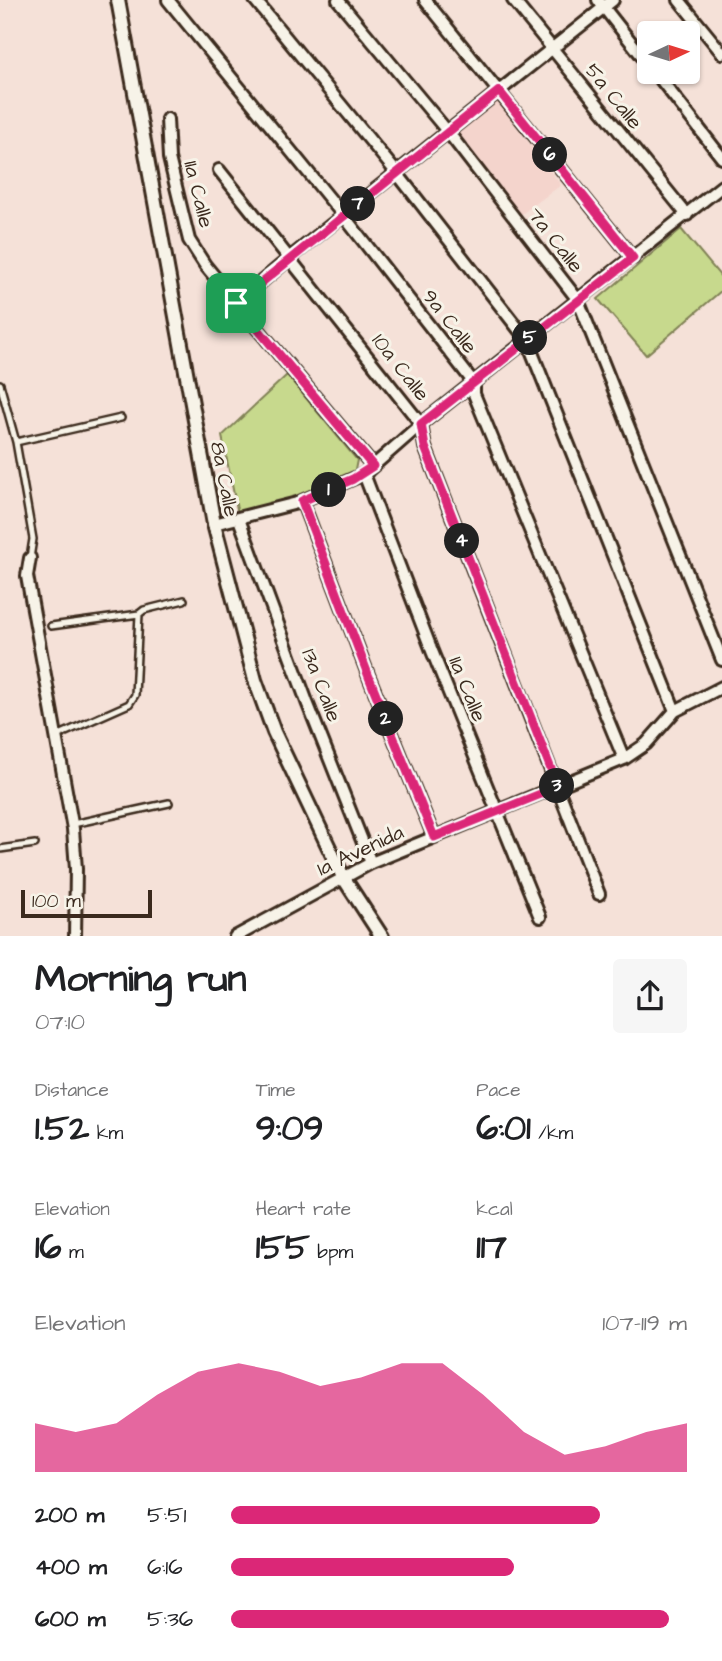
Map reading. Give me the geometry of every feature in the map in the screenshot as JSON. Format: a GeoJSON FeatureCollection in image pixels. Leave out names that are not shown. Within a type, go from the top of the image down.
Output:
{"type":"FeatureCollection","features":[{"type":"Feature","properties":{"kind":"street","name":"8a Calle"},"geometry":{"type":"LineString","coordinates":[[118,0],[214,524],[255,680],[274,732],[343,877],[382,936]]}},
{"type":"Feature","properties":{"kind":"street","name":"9a Calle"},"geometry":{"type":"LineString","coordinates":[[168,0],[343,215],[474,383],[474,394],[624,760]]}},
{"type":"Feature","properties":{"kind":"street"},"geometry":{"type":"LineString","coordinates":[[255,0],[396,172],[527,340],[675,711]]}},
{"type":"Feature","properties":{"kind":"street","name":"7a Calle"},"geometry":{"type":"LineString","coordinates":[[338,0],[448,132],[578,300],[722,660]]}},
{"type":"Feature","properties":{"kind":"street"},"geometry":{"type":"LineString","coordinates":[[425,0],[633,258]]}},
{"type":"Feature","properties":{"kind":"street","name":"5a Calle"},"geometry":{"type":"LineString","coordinates":[[513,0],[687,215]]}},
{"type":"Feature","properties":{"kind":"street"},"geometry":{"type":"LineString","coordinates":[[679,0],[722,52]]}},
{"type":"Feature","properties":{"kind":"street"},"geometry":{"type":"LineString","coordinates":[[236,303],[396,172],[552,50],[605,2],[637,48]]}},
{"type":"Feature","properties":{"kind":"street"},"geometry":{"type":"LineString","coordinates":[[663,84],[722,158]]}},
{"type":"Feature","properties":{"kind":"street","name":"11a Calle"},"geometry":{"type":"LineString","coordinates":[[167,119],[169,158],[189,240],[205,265],[373,466]]}},
{"type":"Feature","properties":{"kind":"street","name":"10a Calle"},"geometry":{"type":"LineString","coordinates":[[219,170],[291,257],[421,424],[425,447],[599,894]]}},
{"type":"Feature","properties":{"kind":"street"},"geometry":{"type":"LineString","coordinates":[[214,524],[302,501],[364,474],[421,424],[722,186]]}},
{"type":"Feature","properties":{"kind":"street","name":"11a Calle"},"geometry":{"type":"LineString","coordinates":[[364,474],[540,917]]}},
{"type":"Feature","properties":{"kind":"street"},"geometry":{"type":"LineString","coordinates":[[302,501],[434,837]]}},
{"type":"Feature","properties":{"kind":"street","name":"13a Calle"},"geometry":{"type":"LineString","coordinates":[[239,519],[371,863]]}},
{"type":"Feature","properties":{"kind":"street"},"geometry":{"type":"LineString","coordinates":[[30,558],[27,576],[72,824],[76,869],[75,936]]}},
{"type":"Feature","properties":{"kind":"street","name":"1a Avenida"},"geometry":{"type":"LineString","coordinates":[[241,935],[371,863],[624,760],[646,744],[675,711],[722,687]]}},
{"type":"Feature","properties":{"kind":"lane"},"geometry":{"type":"LineString","coordinates":[[0,384],[16,442],[33,539],[30,558]]}},
{"type":"Feature","properties":{"kind":"lane"},"geometry":{"type":"LineString","coordinates":[[16,442],[121,418]]}},
{"type":"Feature","properties":{"kind":"lane"},"geometry":{"type":"LineString","coordinates":[[51,626],[139,614],[144,610],[184,600]]}},
{"type":"Feature","properties":{"kind":"lane"},"geometry":{"type":"LineString","coordinates":[[57,736],[129,704],[135,695],[139,614]]}},
{"type":"Feature","properties":{"kind":"lane"},"geometry":{"type":"LineString","coordinates":[[72,824],[169,803]]}},
{"type":"Feature","properties":{"kind":"lane"},"geometry":{"type":"LineString","coordinates":[[0,849],[35,844]]}},
{"type":"Feature","properties":{"kind":"shaded area"},"geometry":{"type":"Polygon","coordinates":[[[497,101],[561,185],[519,216],[456,133],[497,101]]]}},
{"type":"Feature","properties":{"kind":"green space"},"geometry":{"type":"Polygon","coordinates":[[[681,229],[722,278],[722,290],[646,355],[598,299],[681,229]]]}},
{"type":"Feature","properties":{"kind":"green space"},"geometry":{"type":"Polygon","coordinates":[[[287,375],[357,460],[354,475],[301,496],[238,514],[222,436],[287,375]]]}},
{"type":"Feature","properties":{"kind":"route"},"geometry":{"type":"LineString","coordinates":[[499,91],[633,258],[421,424],[425,447],[558,787],[434,837],[302,501],[364,474],[373,466],[236,303],[499,91]]}}]}
